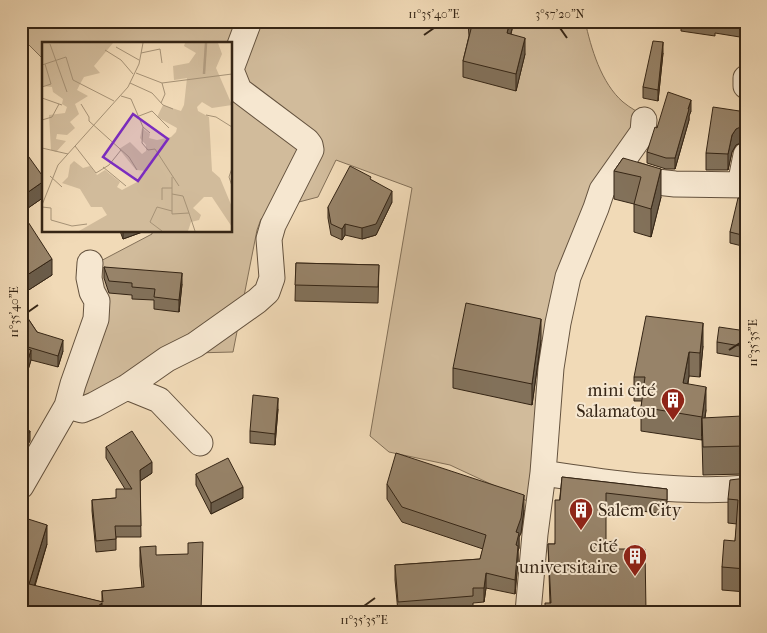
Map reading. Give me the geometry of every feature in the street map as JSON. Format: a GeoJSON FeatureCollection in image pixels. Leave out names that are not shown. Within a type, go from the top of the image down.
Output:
{"type":"FeatureCollection","features":[{"type":"Feature","properties":{"kind":"street"},"geometry":{"type":"LineString","coordinates":[[232,67],[249,21]]}},
{"type":"Feature","properties":{"kind":"street"},"geometry":{"type":"LineString","coordinates":[[68,406],[82,410],[127,387],[167,359],[195,345],[257,302],[267,292],[271,284],[269,239],[273,225],[311,150],[307,141],[239,90],[232,72]]}},
{"type":"Feature","properties":{"kind":"street"},"geometry":{"type":"LineString","coordinates":[[746,78],[746,86]]}},
{"type":"Feature","properties":{"kind":"street"},"geometry":{"type":"LineString","coordinates":[[528,612],[543,472],[551,368],[558,322],[568,277],[602,190],[642,132],[644,120]]}},
{"type":"Feature","properties":{"kind":"street"},"geometry":{"type":"LineString","coordinates":[[618,169],[664,183],[743,185],[746,155]]}},
{"type":"Feature","properties":{"kind":"street"},"geometry":{"type":"LineString","coordinates":[[21,486],[68,406],[73,384],[96,319],[97,301],[92,292],[89,278],[90,263]]}},
{"type":"Feature","properties":{"kind":"street"},"geometry":{"type":"LineString","coordinates":[[127,387],[159,400],[200,444]]}},
{"type":"Feature","properties":{"kind":"street"},"geometry":{"type":"LineString","coordinates":[[543,472],[596,481],[685,489],[717,490],[746,488]]}},
{"type":"Feature","properties":{"kind":"shaded area"},"geometry":{"type":"Polygon","coordinates":[[[21,21],[585,21],[598,65],[609,85],[623,102],[649,119],[568,277],[540,507],[450,465],[389,452],[370,436],[412,188],[336,160],[318,197],[276,208],[261,219],[257,230],[233,352],[194,353],[82,410],[73,384],[93,265],[152,234],[152,232],[232,232],[232,42],[42,42],[42,58],[21,37],[21,21]]]}},
{"type":"Feature","properties":{"kind":"building"},"geometry":{"type":"Polygon","coordinates":[[[473,21],[510,21],[507,33],[525,38],[516,74],[463,61],[473,21]]]}},
{"type":"Feature","properties":{"kind":"building"},"geometry":{"type":"Polygon","coordinates":[[[689,21],[746,21],[746,27],[715,22],[715,25],[689,21]]]}},
{"type":"Feature","properties":{"kind":"building"},"geometry":{"type":"Polygon","coordinates":[[[653,41],[663,42],[658,90],[643,87],[653,41]]]}},
{"type":"Feature","properties":{"kind":"building"},"geometry":{"type":"Polygon","coordinates":[[[668,92],[691,100],[675,158],[666,158],[647,152],[655,127],[657,128],[668,92]]]}},
{"type":"Feature","properties":{"kind":"building"},"geometry":{"type":"Polygon","coordinates":[[[713,107],[746,112],[745,125],[736,129],[732,135],[728,154],[706,153],[713,107]]]}},
{"type":"Feature","properties":{"kind":"building"},"geometry":{"type":"Polygon","coordinates":[[[21,146],[42,175],[42,182],[21,197],[21,146]]]}},
{"type":"Feature","properties":{"kind":"building"},"geometry":{"type":"Polygon","coordinates":[[[623,158],[661,169],[651,209],[634,204],[641,177],[614,171],[623,158]]]}},
{"type":"Feature","properties":{"kind":"building"},"geometry":{"type":"Polygon","coordinates":[[[350,166],[392,191],[376,224],[362,228],[345,224],[342,229],[331,224],[328,207],[350,166]]]}},
{"type":"Feature","properties":{"kind":"building"},"geometry":{"type":"Polygon","coordinates":[[[738,198],[746,200],[746,236],[730,232],[738,198]]]}},
{"type":"Feature","properties":{"kind":"building"},"geometry":{"type":"Polygon","coordinates":[[[21,211],[52,259],[24,277],[21,272],[21,211]]]}},
{"type":"Feature","properties":{"kind":"building"},"geometry":{"type":"Polygon","coordinates":[[[296,263],[379,265],[378,287],[295,285],[296,263]]]}},
{"type":"Feature","properties":{"kind":"building"},"geometry":{"type":"Polygon","coordinates":[[[104,267],[182,273],[179,300],[154,297],[155,289],[132,287],[132,283],[109,281],[104,267]]]}},
{"type":"Feature","properties":{"kind":"building"},"geometry":{"type":"Polygon","coordinates":[[[466,303],[541,319],[532,384],[453,368],[466,303]]]}},
{"type":"Feature","properties":{"kind":"building"},"geometry":{"type":"Polygon","coordinates":[[[21,308],[37,332],[63,340],[58,356],[28,347],[21,337],[21,308]]]}},
{"type":"Feature","properties":{"kind":"building"},"geometry":{"type":"Polygon","coordinates":[[[646,316],[703,323],[700,353],[689,352],[683,383],[706,387],[702,417],[641,407],[645,377],[634,377],[646,316]]]}},
{"type":"Feature","properties":{"kind":"building"},"geometry":{"type":"Polygon","coordinates":[[[719,327],[746,331],[746,347],[717,342],[719,327]]]}},
{"type":"Feature","properties":{"kind":"building"},"geometry":{"type":"Polygon","coordinates":[[[21,347],[31,350],[21,383],[21,347]]]}},
{"type":"Feature","properties":{"kind":"building"},"geometry":{"type":"Polygon","coordinates":[[[253,395],[278,398],[275,434],[250,431],[253,395]]]}},
{"type":"Feature","properties":{"kind":"building"},"geometry":{"type":"Polygon","coordinates":[[[742,416],[744,446],[703,447],[702,418],[742,416]]]}},
{"type":"Feature","properties":{"kind":"building"},"geometry":{"type":"Polygon","coordinates":[[[21,427],[30,431],[21,447],[21,427]]]}},
{"type":"Feature","properties":{"kind":"building"},"geometry":{"type":"Polygon","coordinates":[[[132,431],[152,462],[140,470],[141,526],[115,526],[116,539],[96,541],[92,500],[116,498],[116,489],[132,489],[106,447],[132,431]]]}},
{"type":"Feature","properties":{"kind":"building"},"geometry":{"type":"Polygon","coordinates":[[[396,453],[524,495],[521,518],[516,532],[519,533],[516,545],[518,546],[515,580],[486,573],[484,588],[473,588],[473,596],[398,602],[395,565],[480,559],[486,535],[402,507],[387,484],[396,453]]]}},
{"type":"Feature","properties":{"kind":"building"},"geometry":{"type":"Polygon","coordinates":[[[228,458],[243,487],[211,503],[196,474],[228,458]]]}},
{"type":"Feature","properties":{"kind":"building"},"geometry":{"type":"Polygon","coordinates":[[[562,477],[667,489],[667,500],[606,493],[606,542],[615,541],[615,549],[645,549],[646,612],[545,612],[545,603],[551,603],[548,544],[555,544],[555,500],[560,500],[562,477]]]}},
{"type":"Feature","properties":{"kind":"building"},"geometry":{"type":"Polygon","coordinates":[[[746,478],[746,569],[722,567],[724,540],[735,541],[738,500],[728,499],[730,480],[746,478]]]}},
{"type":"Feature","properties":{"kind":"building"},"geometry":{"type":"Polygon","coordinates":[[[25,518],[47,525],[29,584],[103,602],[102,591],[144,587],[140,547],[156,546],[156,555],[188,554],[188,543],[203,542],[201,612],[102,612],[102,603],[90,612],[21,612],[24,594],[21,593],[21,531],[25,518]]]}},
{"type":"Feature","properties":{"kind":"place","name":"mini cité Salamatou"},"geometry":{"type":"Point","coordinates":[673,421]}},
{"type":"Feature","properties":{"kind":"place","name":"Salem City"},"geometry":{"type":"Point","coordinates":[581,531]}},
{"type":"Feature","properties":{"kind":"place","name":"cité universitaire"},"geometry":{"type":"Point","coordinates":[635,577]}}]}
